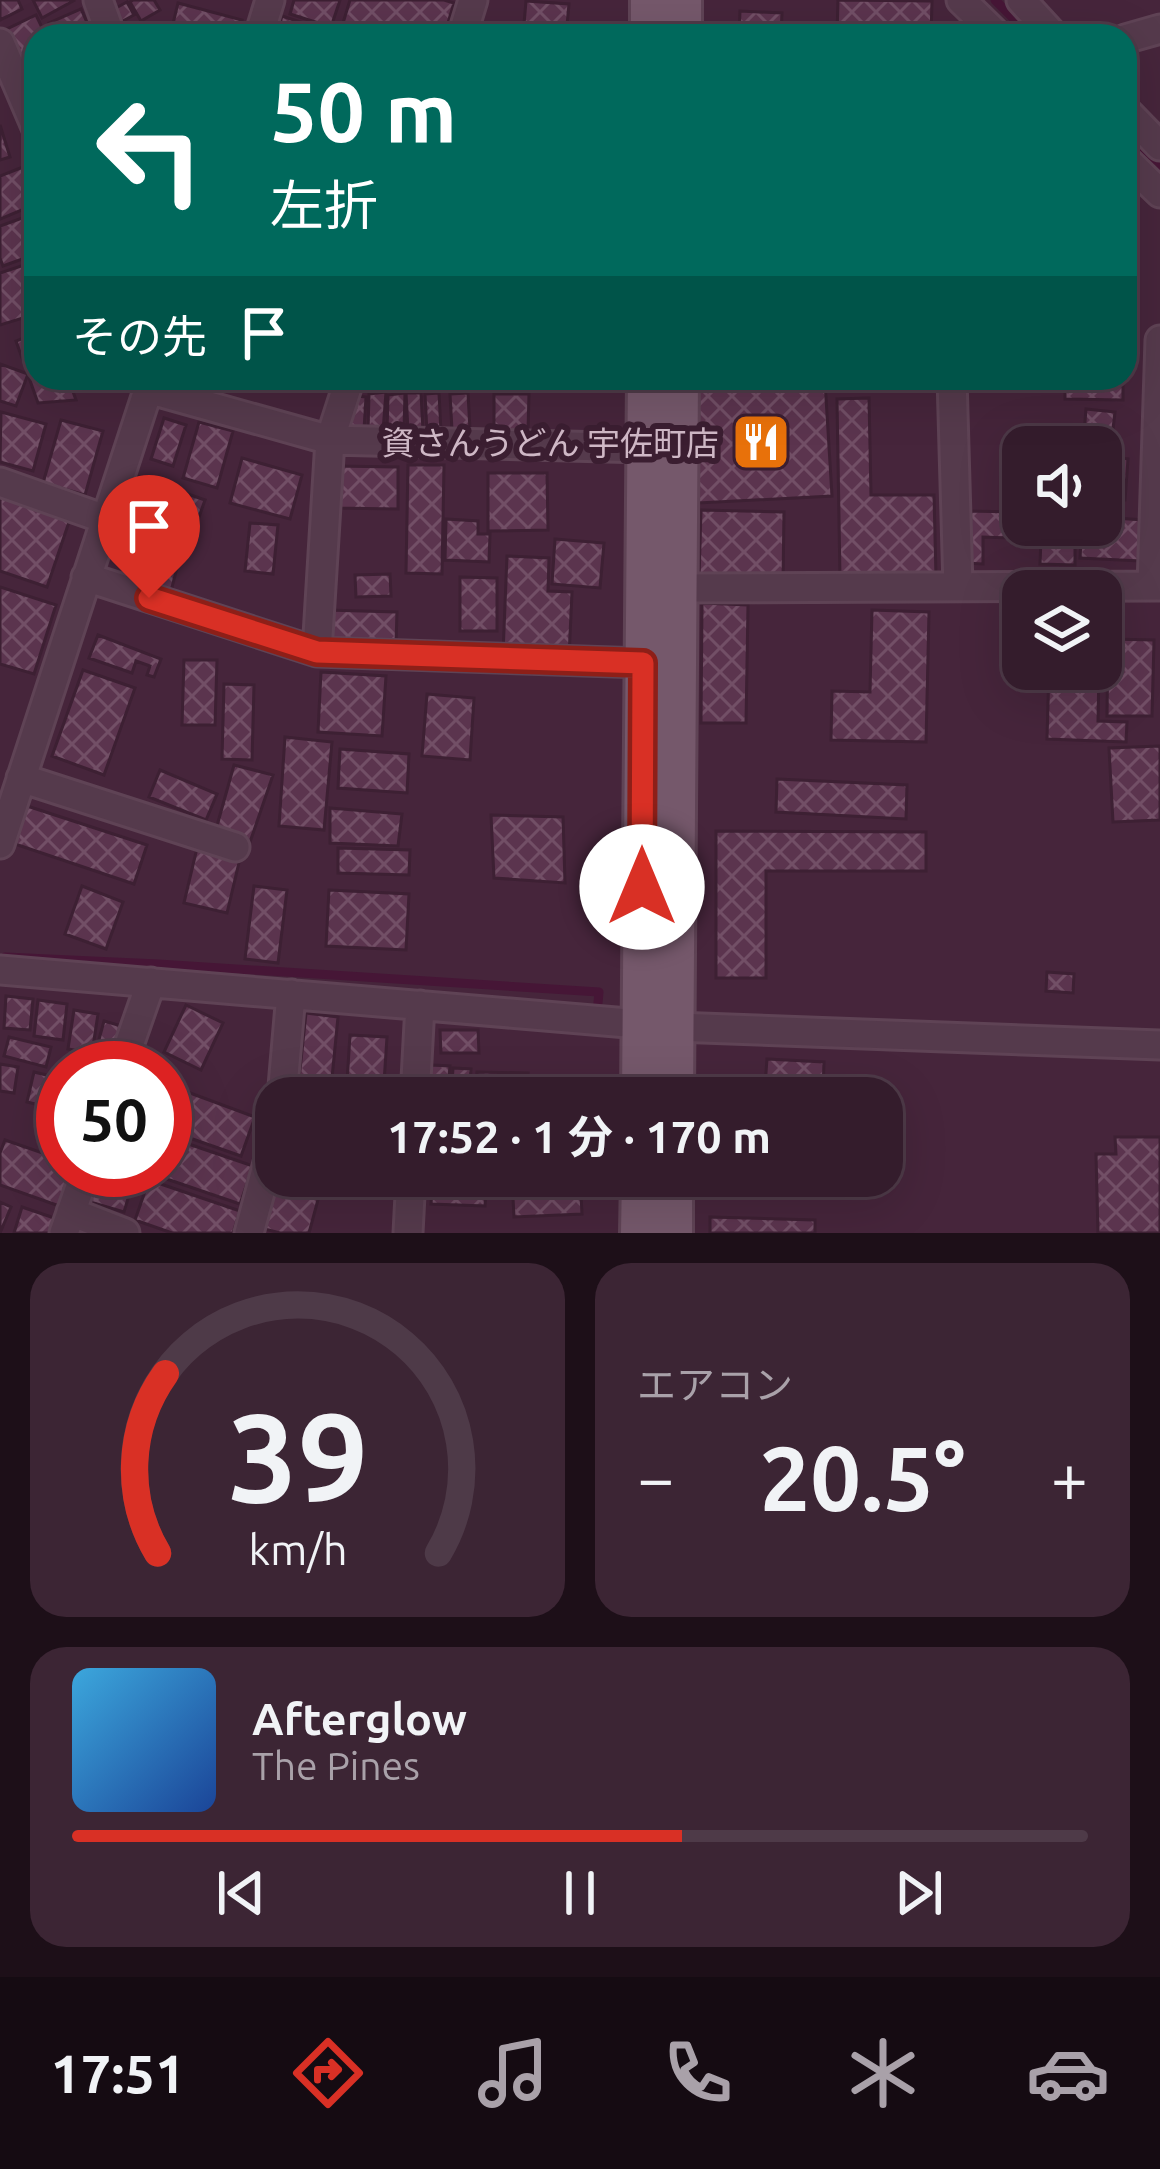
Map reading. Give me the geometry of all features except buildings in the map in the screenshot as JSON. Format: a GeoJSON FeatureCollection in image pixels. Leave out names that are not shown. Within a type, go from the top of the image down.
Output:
{"type":"FeatureCollection","features":[{"type":"Feature","properties":{"kind":"main road"},"geometry":{"type":"LineString","coordinates":[[646,390],[643,663],[658,1024],[670,1077]]}},
{"type":"Feature","properties":{"kind":"main road"},"geometry":{"type":"LineString","coordinates":[[645,1077],[658,1024],[677,588],[680,390]]}},
{"type":"Feature","properties":{"kind":"main road"},"geometry":{"type":"LineString","coordinates":[[639,1233],[640,1197]]}},
{"type":"Feature","properties":{"kind":"main road"},"geometry":{"type":"LineString","coordinates":[[674,1197],[674,1233]]}},
{"type":"Feature","properties":{"kind":"street"},"geometry":{"type":"LineString","coordinates":[[961,0],[986,24]]}},
{"type":"Feature","properties":{"kind":"street"},"geometry":{"type":"LineString","coordinates":[[1021,0],[1043,24]]}},
{"type":"Feature","properties":{"kind":"street"},"geometry":{"type":"LineString","coordinates":[[0,43],[24,99]]}},
{"type":"Feature","properties":{"kind":"street"},"geometry":{"type":"LineString","coordinates":[[1137,122],[1160,146]]}},
{"type":"Feature","properties":{"kind":"street"},"geometry":{"type":"LineString","coordinates":[[1137,171],[1160,194]]}},
{"type":"Feature","properties":{"kind":"street"},"geometry":{"type":"LineString","coordinates":[[677,588],[1156,586],[1160,340]]}},
{"type":"Feature","properties":{"kind":"street"},"geometry":{"type":"LineString","coordinates":[[0,844],[145,390]]}},
{"type":"Feature","properties":{"kind":"street"},"geometry":{"type":"LineString","coordinates":[[173,390],[330,440],[646,448]]}},
{"type":"Feature","properties":{"kind":"street"},"geometry":{"type":"LineString","coordinates":[[317,652],[330,440],[346,390]]}},
{"type":"Feature","properties":{"kind":"street"},"geometry":{"type":"LineString","coordinates":[[952,390],[958,586]]}},
{"type":"Feature","properties":{"kind":"street"},"geometry":{"type":"LineString","coordinates":[[0,482],[105,519]]}},
{"type":"Feature","properties":{"kind":"street"},"geometry":{"type":"LineString","coordinates":[[86,577],[317,652],[643,663]]}},
{"type":"Feature","properties":{"kind":"street"},"geometry":{"type":"LineString","coordinates":[[21,778],[235,847]]}},
{"type":"Feature","properties":{"kind":"street"},"geometry":{"type":"LineString","coordinates":[[0,970],[658,1024],[1160,1046]]}},
{"type":"Feature","properties":{"kind":"street"},"geometry":{"type":"LineString","coordinates":[[130,1041],[151,982]]}},
{"type":"Feature","properties":{"kind":"street"},"geometry":{"type":"LineString","coordinates":[[284,1077],[291,994]]}},
{"type":"Feature","properties":{"kind":"street"},"geometry":{"type":"LineString","coordinates":[[416,1077],[420,1005]]}},
{"type":"Feature","properties":{"kind":"street"},"geometry":{"type":"LineString","coordinates":[[248,1233],[258,1197]]}},
{"type":"Feature","properties":{"kind":"street"},"geometry":{"type":"LineString","coordinates":[[408,1233],[410,1197]]}},
{"type":"Feature","properties":{"kind":"street"},"geometry":{"type":"LineString","coordinates":[[68,1222],[125,1233]]}},
{"type":"Feature","properties":{"kind":"waterway"},"geometry":{"type":"LineString","coordinates":[[995,0],[1019,24]]}},
{"type":"Feature","properties":{"kind":"waterway"},"geometry":{"type":"LineString","coordinates":[[1137,144],[1160,167]]}},
{"type":"Feature","properties":{"kind":"waterway"},"geometry":{"type":"LineString","coordinates":[[5,957],[599,992],[598,1003]]}},
{"type":"Feature","properties":{"kind":"place","name":"資さんうどん 宇佐町店"},"geometry":{"type":"Point","coordinates":[761,442]}},
{"type":"Feature","properties":{"kind":"route"},"geometry":{"type":"LineString","coordinates":[[149,598],[317,652],[643,663],[642,887]]}}]}
